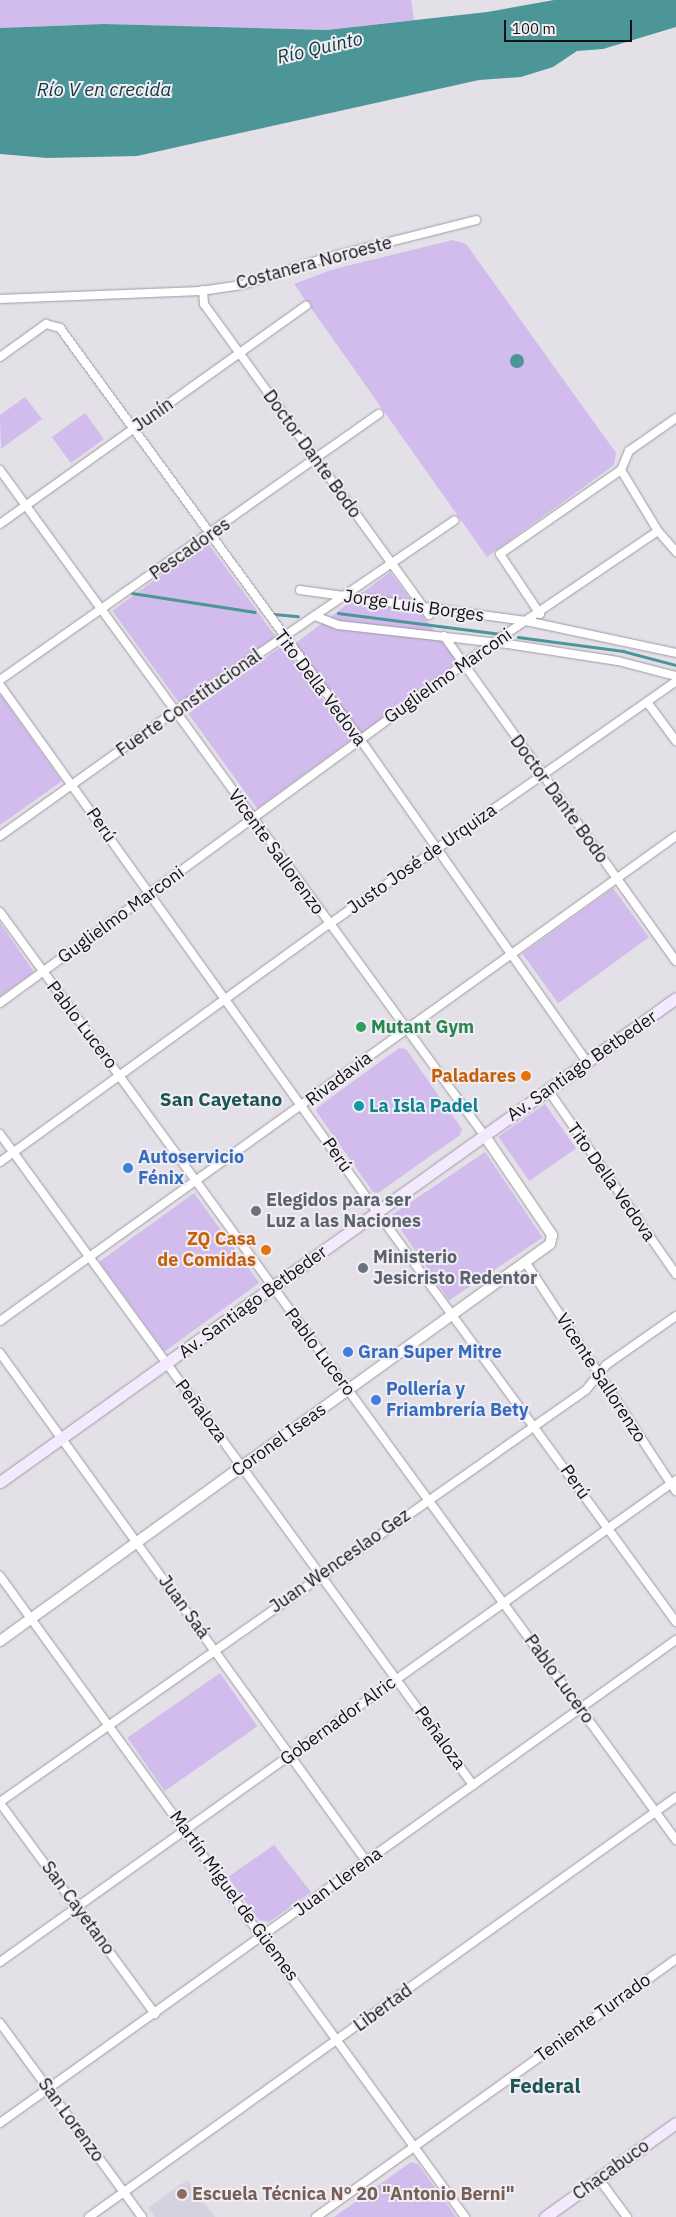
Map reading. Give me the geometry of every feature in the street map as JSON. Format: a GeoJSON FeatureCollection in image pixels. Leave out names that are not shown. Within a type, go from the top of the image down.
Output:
{"type":"FeatureCollection","features":[{"type":"Feature","properties":{"kind":"main road","name":"Av. Santiago Betbeder"},"geometry":{"type":"LineString","coordinates":[[0,1482],[166,1365],[676,998]]}},
{"type":"Feature","properties":{"kind":"main road","name":"Chacabuco"},"geometry":{"type":"LineString","coordinates":[[545,2217],[676,2123]]}},
{"type":"Feature","properties":{"kind":"street","name":"Costanera Noroeste"},"geometry":{"type":"LineString","coordinates":[[0,299],[203,290],[267,279],[322,259],[476,220]]}},
{"type":"Feature","properties":{"kind":"street","name":"Doctor Dante Bodo"},"geometry":{"type":"LineString","coordinates":[[203,290],[204,304],[428,616]]}},
{"type":"Feature","properties":{"kind":"street","name":"Junín"},"geometry":{"type":"LineString","coordinates":[[0,524],[306,306]]}},
{"type":"Feature","properties":{"kind":"street","name":"Tito Della Vedova"},"geometry":{"type":"LineString","coordinates":[[0,357],[46,324],[60,328],[283,638],[360,739],[587,1062]]}},
{"type":"Feature","properties":{"kind":"street","name":"Pescadores"},"geometry":{"type":"LineString","coordinates":[[0,680],[90,615],[102,611],[379,414]]}},
{"type":"Feature","properties":{"kind":"street"},"geometry":{"type":"LineString","coordinates":[[540,614],[500,554],[621,470],[628,451],[676,418]]}},
{"type":"Feature","properties":{"kind":"street","name":"Vicente Sallorenzo"},"geometry":{"type":"LineString","coordinates":[[0,470],[328,925],[484,1135],[552,1235]]}},
{"type":"Feature","properties":{"kind":"street"},"geometry":{"type":"LineString","coordinates":[[621,470],[658,531],[675,550]]}},
{"type":"Feature","properties":{"kind":"street","name":"Fuerte Constitucional"},"geometry":{"type":"LineString","coordinates":[[0,836],[174,711],[454,521]]}},
{"type":"Feature","properties":{"kind":"street","name":"Guglielmo Marconi"},"geometry":{"type":"LineString","coordinates":[[0,1003],[494,642],[540,614],[658,531]]}},
{"type":"Feature","properties":{"kind":"street","name":"Jorge Luis Borges"},"geometry":{"type":"LineString","coordinates":[[300,590],[422,609],[526,621],[676,653]]}},
{"type":"Feature","properties":{"kind":"street","name":"Jorge Luis Borges"},"geometry":{"type":"LineString","coordinates":[[315,616],[338,625],[494,642],[618,661],[676,676]]}},
{"type":"Feature","properties":{"kind":"street","name":"Doctor Dante Bodo"},"geometry":{"type":"LineString","coordinates":[[444,636],[676,961]]}},
{"type":"Feature","properties":{"kind":"street","name":"Justo José de Urquiza"},"geometry":{"type":"LineString","coordinates":[[0,1162],[328,925],[676,681]]}},
{"type":"Feature","properties":{"kind":"street","name":"Perú"},"geometry":{"type":"LineString","coordinates":[[0,685],[227,999],[452,1316],[534,1424],[607,1529],[676,1622]]}},
{"type":"Feature","properties":{"kind":"street"},"geometry":{"type":"LineString","coordinates":[[647,702],[676,741]]}},
{"type":"Feature","properties":{"kind":"street","name":"Rivadavia"},"geometry":{"type":"LineString","coordinates":[[0,1321],[194,1181],[303,1106],[510,953],[676,836]]}},
{"type":"Feature","properties":{"kind":"street","name":"Pablo Lucero"},"geometry":{"type":"LineString","coordinates":[[0,912],[194,1181],[676,1840]]}},
{"type":"Feature","properties":{"kind":"street","name":"Tito Della Vedova"},"geometry":{"type":"LineString","coordinates":[[548,1090],[676,1274]]}},
{"type":"Feature","properties":{"kind":"street","name":"Peñaloza"},"geometry":{"type":"LineString","coordinates":[[0,1134],[166,1365],[322,1573],[473,1785]]}},
{"type":"Feature","properties":{"kind":"street","name":"Coronel Iseas"},"geometry":{"type":"LineString","coordinates":[[0,1641],[526,1263],[550,1244],[552,1235]]}},
{"type":"Feature","properties":{"kind":"street","name":"Vicente Sallorenzo"},"geometry":{"type":"LineString","coordinates":[[526,1263],[598,1375],[673,1481],[676,1491]]}},
{"type":"Feature","properties":{"kind":"street","name":"Juan Wenceslao Gez"},"geometry":{"type":"LineString","coordinates":[[0,1802],[322,1573],[429,1500],[534,1424],[586,1390],[606,1365],[676,1316]]}},
{"type":"Feature","properties":{"kind":"street","name":"Juan Saá"},"geometry":{"type":"LineString","coordinates":[[0,1353],[291,1754],[366,1861]]}},
{"type":"Feature","properties":{"kind":"street","name":"Gobernador Alric"},"geometry":{"type":"LineString","coordinates":[[0,1962],[673,1481]]}},
{"type":"Feature","properties":{"kind":"street","name":"Martín Miguel de Güemes"},"geometry":{"type":"LineString","coordinates":[[0,1576],[416,2145],[465,2217]]}},
{"type":"Feature","properties":{"kind":"street","name":"Juan Llerena"},"geometry":{"type":"LineString","coordinates":[[0,2124],[676,1640]]}},
{"type":"Feature","properties":{"kind":"street","name":"Libertad"},"geometry":{"type":"LineString","coordinates":[[89,2217],[676,1797]]}},
{"type":"Feature","properties":{"kind":"street","name":"San Cayetano"},"geometry":{"type":"LineString","coordinates":[[0,1802],[155,2014]]}},
{"type":"Feature","properties":{"kind":"street","name":"Teniente Turrado"},"geometry":{"type":"LineString","coordinates":[[316,2217],[676,1959]]}},
{"type":"Feature","properties":{"kind":"street","name":"San Lorenzo"},"geometry":{"type":"LineString","coordinates":[[0,2023],[142,2217]]}},
{"type":"Feature","properties":{"kind":"street"},"geometry":{"type":"LineString","coordinates":[[599,2179],[627,2217]]}},
{"type":"Feature","properties":{"kind":"shaded area"},"geometry":{"type":"Polygon","coordinates":[[[0,0],[411,0],[414,20],[327,30],[104,24],[0,28],[0,0]]]}},
{"type":"Feature","properties":{"kind":"shaded area"},"geometry":{"type":"Polygon","coordinates":[[[453,240],[466,244],[616,453],[614,465],[487,557],[294,284],[334,269],[453,240]]]}},
{"type":"Feature","properties":{"kind":"shaded area"},"geometry":{"type":"Polygon","coordinates":[[[25,397],[42,419],[1,449],[0,415],[25,397]]]}},
{"type":"Feature","properties":{"kind":"shaded area"},"geometry":{"type":"Polygon","coordinates":[[[85,413],[104,439],[71,463],[52,437],[85,413]]]}},
{"type":"Feature","properties":{"kind":"shaded area"},"geometry":{"type":"Polygon","coordinates":[[[207,542],[276,637],[181,705],[112,611],[207,542]]]}},
{"type":"Feature","properties":{"kind":"shaded area"},"geometry":{"type":"Polygon","coordinates":[[[390,572],[457,661],[362,734],[294,644],[390,572]]]}},
{"type":"Feature","properties":{"kind":"shaded area"},"geometry":{"type":"Polygon","coordinates":[[[283,645],[352,740],[257,808],[188,714],[283,645]]]}},
{"type":"Feature","properties":{"kind":"shaded area"},"geometry":{"type":"Polygon","coordinates":[[[0,694],[62,781],[0,825],[0,694]]]}},
{"type":"Feature","properties":{"kind":"shaded area"},"geometry":{"type":"Polygon","coordinates":[[[613,888],[649,937],[558,1003],[522,954],[613,888]]]}},
{"type":"Feature","properties":{"kind":"shaded area"},"geometry":{"type":"Polygon","coordinates":[[[0,923],[34,972],[0,996],[0,923]]]}},
{"type":"Feature","properties":{"kind":"shaded area","name":"La Isla Padel"},"geometry":{"type":"Polygon","coordinates":[[[399,1048],[406,1049],[462,1129],[460,1135],[378,1193],[373,1192],[316,1111],[318,1107],[399,1048]]]}},
{"type":"Feature","properties":{"kind":"shaded area"},"geometry":{"type":"Polygon","coordinates":[[[545,1104],[576,1148],[529,1181],[498,1137],[545,1104]]]}},
{"type":"Feature","properties":{"kind":"shaded area"},"geometry":{"type":"Polygon","coordinates":[[[485,1152],[543,1237],[449,1301],[391,1215],[485,1152]]]}},
{"type":"Feature","properties":{"kind":"shaded area"},"geometry":{"type":"Polygon","coordinates":[[[194,1193],[259,1283],[165,1352],[99,1262],[194,1193]]]}},
{"type":"Feature","properties":{"kind":"shaded area"},"geometry":{"type":"Polygon","coordinates":[[[220,1673],[257,1726],[165,1791],[127,1738],[220,1673]]]}},
{"type":"Feature","properties":{"kind":"shaded area"},"geometry":{"type":"Polygon","coordinates":[[[274,1845],[311,1892],[269,1922],[259,1920],[228,1877],[274,1845]]]}},
{"type":"Feature","properties":{"kind":"shaded area"},"geometry":{"type":"Polygon","coordinates":[[[411,2162],[418,2164],[456,2217],[334,2217],[411,2162]]]}},
{"type":"Feature","properties":{"kind":"shaded area","name":"Escuela Técnica N° 20 \"Antonio Berni\""},"geometry":{"type":"Polygon","coordinates":[[[187,2180],[215,2217],[155,2217],[148,2208],[187,2180]]]}},
{"type":"Feature","properties":{"kind":"water","name":"Río V en crecida"},"geometry":{"type":"Polygon","coordinates":[[[554,0],[676,0],[676,27],[603,49],[577,51],[553,67],[521,77],[479,80],[137,156],[47,158],[0,154],[0,28],[104,24],[327,30],[487,12],[554,0]]]}},
{"type":"Feature","properties":{"kind":"water"},"geometry":{"type":"Polygon","coordinates":[[[514,354],[520,354],[524,361],[520,368],[514,368],[510,364],[510,358],[514,354]]]}},
{"type":"Feature","properties":{"kind":"waterway"},"geometry":{"type":"LineString","coordinates":[[132,593],[255,612]]}},
{"type":"Feature","properties":{"kind":"waterway"},"geometry":{"type":"LineString","coordinates":[[338,613],[501,634]]}},
{"type":"Feature","properties":{"kind":"waterway"},"geometry":{"type":"LineString","coordinates":[[274,614],[298,616]]}},
{"type":"Feature","properties":{"kind":"waterway"},"geometry":{"type":"LineString","coordinates":[[518,637],[623,651],[676,665]]}},
{"type":"Feature","properties":{"kind":"place","name":"Mutant Gym"},"geometry":{"type":"Point","coordinates":[361,1027]}},
{"type":"Feature","properties":{"kind":"place","name":"Paladares"},"geometry":{"type":"Point","coordinates":[526,1076]}},
{"type":"Feature","properties":{"kind":"place","name":"La Isla Padel"},"geometry":{"type":"Point","coordinates":[359,1106]}},
{"type":"Feature","properties":{"kind":"place","name":"Autoservicio Fénix"},"geometry":{"type":"Point","coordinates":[128,1168]}},
{"type":"Feature","properties":{"kind":"place","name":"Elegidos para ser Luz a las Naciones"},"geometry":{"type":"Point","coordinates":[256,1211]}},
{"type":"Feature","properties":{"kind":"place","name":"ZQ Casa de Comidas"},"geometry":{"type":"Point","coordinates":[266,1250]}},
{"type":"Feature","properties":{"kind":"place","name":"Ministerio Jesicristo Redentor"},"geometry":{"type":"Point","coordinates":[363,1268]}},
{"type":"Feature","properties":{"kind":"place","name":"Gran Super Mitre"},"geometry":{"type":"Point","coordinates":[348,1352]}},
{"type":"Feature","properties":{"kind":"place","name":"Pollería y Friambrería Bety"},"geometry":{"type":"Point","coordinates":[376,1400]}},
{"type":"Feature","properties":{"kind":"place","name":"Escuela Técnica N° 20 \"Antonio Berni\""},"geometry":{"type":"Point","coordinates":[182,2194]}},
{"type":"Feature","properties":{"kind":"district","name":"San Cayetano"},"geometry":{"type":"Point","coordinates":[221,1100]}},
{"type":"Feature","properties":{"kind":"district","name":"Federal"},"geometry":{"type":"Point","coordinates":[545,2085]}},
{"type":"Feature","properties":{"kind":"water label","name":"Río Quinto"},"geometry":{"type":"Point","coordinates":[320,48]}}]}
